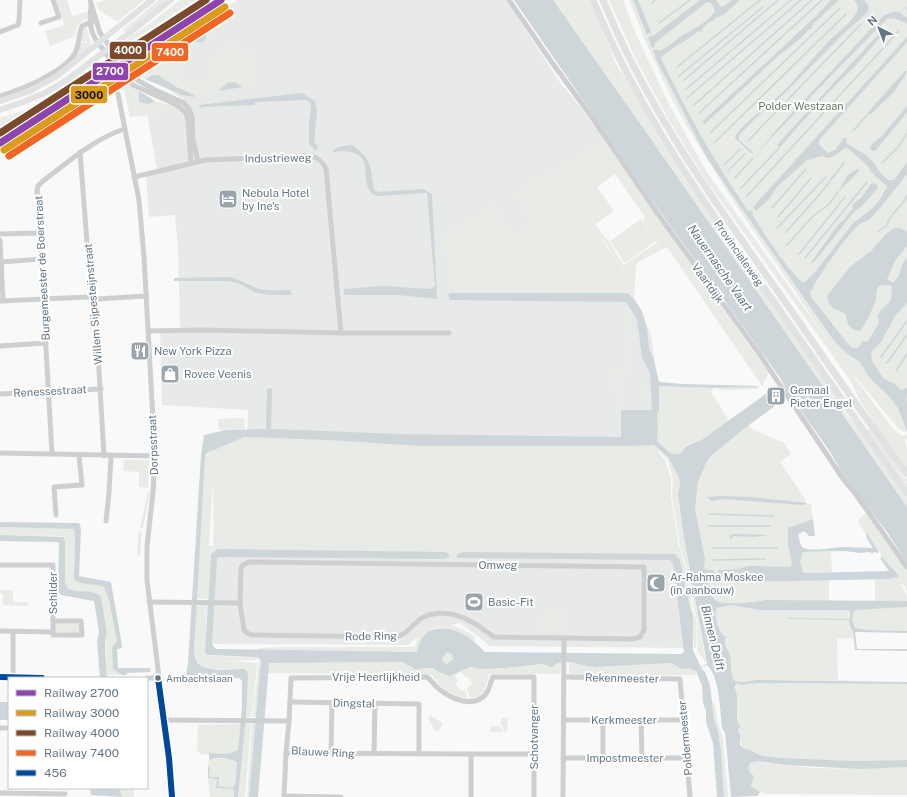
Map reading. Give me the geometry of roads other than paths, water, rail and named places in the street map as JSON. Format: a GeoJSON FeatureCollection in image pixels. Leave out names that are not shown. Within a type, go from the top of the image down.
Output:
{"type":"FeatureCollection","features":[{"type":"Feature","properties":{"kind":"highway","name":"Provincialeweg"},"geometry":{"type":"LineString","coordinates":[[593,0],[623,65],[650,116],[675,158],[713,216],[907,493]]}},
{"type":"Feature","properties":{"kind":"highway","name":"Provincialeweg"},"geometry":{"type":"LineString","coordinates":[[603,0],[634,67],[658,112],[684,155],[720,210],[907,473]]}},
{"type":"Feature","properties":{"kind":"main road"},"geometry":{"type":"LineString","coordinates":[[0,101],[49,81],[65,71],[152,0]]}},
{"type":"Feature","properties":{"kind":"main road"},"geometry":{"type":"LineString","coordinates":[[0,110],[45,93],[68,79],[108,50],[171,0]]}},
{"type":"Feature","properties":{"kind":"street"},"geometry":{"type":"LineString","coordinates":[[0,32],[18,25],[20,0]]}},
{"type":"Feature","properties":{"kind":"street"},"geometry":{"type":"LineString","coordinates":[[42,23],[59,17],[53,0]]}},
{"type":"Feature","properties":{"kind":"street","name":"Vaartdijk"},"geometry":{"type":"LineString","coordinates":[[508,0],[591,116],[658,214],[758,352],[844,480],[907,567]]}},
{"type":"Feature","properties":{"kind":"street"},"geometry":{"type":"LineString","coordinates":[[90,1],[90,21],[92,32],[99,44],[108,50],[134,79],[182,101],[188,106],[192,117],[198,162]]}},
{"type":"Feature","properties":{"kind":"street"},"geometry":{"type":"LineString","coordinates":[[90,1],[100,32],[122,75],[129,82],[178,105],[184,110],[188,120],[191,163]]}},
{"type":"Feature","properties":{"kind":"street"},"geometry":{"type":"LineString","coordinates":[[0,96],[35,83],[69,61],[78,47],[82,26],[90,21],[96,20]]}},
{"type":"Feature","properties":{"kind":"street","name":"Dorpsstraat"},"geometry":{"type":"LineString","coordinates":[[118,94],[139,200],[155,456],[147,546],[149,602],[169,758],[172,797]]}},
{"type":"Feature","properties":{"kind":"street","name":"Burgemeester de Boerstraat"},"geometry":{"type":"LineString","coordinates":[[52,454],[37,191],[38,186],[96,141],[124,129]]}},
{"type":"Feature","properties":{"kind":"street","name":"Willem Sijpesteijnstraat"},"geometry":{"type":"LineString","coordinates":[[80,152],[91,294],[95,303],[104,456]]}},
{"type":"Feature","properties":{"kind":"street","name":"Industrieweg"},"geometry":{"type":"LineString","coordinates":[[134,177],[206,160],[306,156],[313,156],[319,159],[326,169],[340,333]]}},
{"type":"Feature","properties":{"kind":"street"},"geometry":{"type":"LineString","coordinates":[[0,234],[40,233]]}},
{"type":"Feature","properties":{"kind":"street"},"geometry":{"type":"LineString","coordinates":[[0,240],[2,301],[88,297],[97,299],[146,296]]}},
{"type":"Feature","properties":{"kind":"street"},"geometry":{"type":"LineString","coordinates":[[1,262],[41,259]]}},
{"type":"Feature","properties":{"kind":"street"},"geometry":{"type":"LineString","coordinates":[[148,331],[204,330],[340,333],[449,333]]}},
{"type":"Feature","properties":{"kind":"street"},"geometry":{"type":"LineString","coordinates":[[0,346],[46,343]]}},
{"type":"Feature","properties":{"kind":"street","name":"Renessestraat"},"geometry":{"type":"LineString","coordinates":[[0,394],[101,389]]}},
{"type":"Feature","properties":{"kind":"street"},"geometry":{"type":"LineString","coordinates":[[0,453],[155,456]]}},
{"type":"Feature","properties":{"kind":"street"},"geometry":{"type":"LineString","coordinates":[[56,515],[54,487],[82,485],[79,455]]}},
{"type":"Feature","properties":{"kind":"street"},"geometry":{"type":"LineString","coordinates":[[106,521],[111,456]]}},
{"type":"Feature","properties":{"kind":"street","name":"Omweg"},"geometry":{"type":"LineString","coordinates":[[240,603],[241,568],[249,562],[644,567],[644,630],[640,637],[634,640],[564,638]]}},
{"type":"Feature","properties":{"kind":"street","name":"Schilder"},"geometry":{"type":"LineString","coordinates":[[0,565],[53,565],[53,632]]}},
{"type":"Feature","properties":{"kind":"street"},"geometry":{"type":"LineString","coordinates":[[149,602],[240,603]]}},
{"type":"Feature","properties":{"kind":"street","name":"Rode Ring"},"geometry":{"type":"LineString","coordinates":[[240,603],[244,630],[252,635],[397,637],[405,633],[420,618],[439,613],[452,614],[464,618],[477,625],[494,638],[564,638]]}},
{"type":"Feature","properties":{"kind":"street"},"geometry":{"type":"LineString","coordinates":[[0,632],[53,632],[53,635],[82,635],[81,621],[53,621]]}},
{"type":"Feature","properties":{"kind":"street"},"geometry":{"type":"LineString","coordinates":[[0,677],[13,677],[13,632]]}},
{"type":"Feature","properties":{"kind":"street"},"geometry":{"type":"LineString","coordinates":[[563,797],[564,638]]}},
{"type":"Feature","properties":{"kind":"street","name":"Vrije Heerlijkheid"},"geometry":{"type":"LineString","coordinates":[[291,678],[427,677],[444,692],[460,700],[470,702],[478,700],[487,693],[493,677],[534,677]]}},
{"type":"Feature","properties":{"kind":"street","name":"Schotvanger"},"geometry":{"type":"LineString","coordinates":[[534,677],[534,797]]}},
{"type":"Feature","properties":{"kind":"street","name":"Rekenmeester"},"geometry":{"type":"LineString","coordinates":[[564,677],[680,679]]}},
{"type":"Feature","properties":{"kind":"street"},"geometry":{"type":"LineString","coordinates":[[148,678],[158,678]]}},
{"type":"Feature","properties":{"kind":"street","name":"Blauwe Ring"},"geometry":{"type":"LineString","coordinates":[[291,678],[286,753],[534,754]]}},
{"type":"Feature","properties":{"kind":"street","name":"Poldermeester"},"geometry":{"type":"LineString","coordinates":[[680,679],[690,797]]}},
{"type":"Feature","properties":{"kind":"street","name":"Dingstal"},"geometry":{"type":"LineString","coordinates":[[290,702],[419,704],[419,754]]}},
{"type":"Feature","properties":{"kind":"street"},"geometry":{"type":"LineString","coordinates":[[331,754],[332,703]]}},
{"type":"Feature","properties":{"kind":"street"},"geometry":{"type":"LineString","coordinates":[[374,754],[375,703]]}},
{"type":"Feature","properties":{"kind":"street"},"geometry":{"type":"LineString","coordinates":[[164,720],[289,721]]}},
{"type":"Feature","properties":{"kind":"street","name":"Kerkmeester"},"geometry":{"type":"LineString","coordinates":[[564,720],[684,720]]}},
{"type":"Feature","properties":{"kind":"street"},"geometry":{"type":"LineString","coordinates":[[603,720],[603,757]]}},
{"type":"Feature","properties":{"kind":"street"},"geometry":{"type":"LineString","coordinates":[[641,721],[642,758]]}},
{"type":"Feature","properties":{"kind":"street"},"geometry":{"type":"LineString","coordinates":[[286,753],[284,796],[340,797]]}},
{"type":"Feature","properties":{"kind":"street"},"geometry":{"type":"LineString","coordinates":[[471,754],[471,797]]}},
{"type":"Feature","properties":{"kind":"street","name":"Impostmeester"},"geometry":{"type":"LineString","coordinates":[[563,758],[686,758]]}},
{"type":"Feature","properties":{"kind":"street"},"geometry":{"type":"LineString","coordinates":[[0,793],[22,791],[65,796]]}},
{"type":"Feature","properties":{"kind":"water","name":"Nauernasche Vaart"},"geometry":{"type":"Polygon","coordinates":[[[514,0],[553,0],[646,132],[907,507],[907,563],[887,532],[846,479],[829,450],[787,391],[781,379],[651,199],[514,0]]]}},
{"type":"Feature","properties":{"kind":"water"},"geometry":{"type":"Polygon","coordinates":[[[633,0],[638,0],[651,32],[647,35],[633,0]]]}},
{"type":"Feature","properties":{"kind":"water"},"geometry":{"type":"Polygon","coordinates":[[[700,0],[716,0],[720,6],[723,7],[732,0],[740,0],[723,15],[709,22],[702,29],[703,32],[699,31],[661,58],[691,117],[724,174],[748,211],[750,210],[753,213],[753,216],[785,263],[804,283],[816,271],[854,222],[870,210],[879,200],[887,188],[886,185],[871,172],[868,166],[849,149],[845,148],[829,158],[822,156],[807,160],[777,187],[770,198],[756,211],[753,207],[907,37],[907,42],[821,138],[819,145],[828,153],[835,150],[844,138],[847,138],[846,143],[866,155],[888,180],[894,180],[907,162],[907,174],[869,220],[857,226],[840,246],[816,281],[810,293],[812,298],[848,344],[852,348],[858,348],[862,342],[868,341],[879,323],[878,315],[891,299],[892,286],[879,286],[872,310],[860,331],[854,330],[848,325],[846,314],[832,307],[827,296],[851,266],[871,251],[886,234],[894,228],[901,228],[907,232],[907,246],[895,261],[887,279],[893,283],[896,280],[902,265],[907,258],[907,303],[895,316],[881,342],[871,352],[872,361],[884,379],[895,384],[901,390],[907,388],[907,431],[899,410],[890,397],[869,377],[860,362],[846,353],[832,338],[726,186],[706,156],[657,61],[653,50],[657,49],[659,51],[665,48],[704,23],[715,11],[712,3],[707,2],[655,43],[655,46],[652,48],[648,37],[653,36],[700,0]]]}},
{"type":"Feature","properties":{"kind":"water"},"geometry":{"type":"Polygon","coordinates":[[[831,0],[839,0],[813,24],[811,29],[809,29],[802,37],[776,58],[705,124],[702,122],[816,16],[831,0]]]}},
{"type":"Feature","properties":{"kind":"water"},"geometry":{"type":"Polygon","coordinates":[[[854,0],[864,0],[869,6],[868,12],[841,36],[785,93],[771,106],[765,109],[739,135],[739,140],[753,152],[751,153],[735,137],[748,122],[788,87],[830,40],[852,19],[858,8],[854,0]]]}},
{"type":"Feature","properties":{"kind":"water"},"geometry":{"type":"Polygon","coordinates":[[[222,8],[226,9],[230,15],[223,22],[214,24],[206,34],[203,42],[181,42],[142,66],[139,62],[184,33],[199,30],[222,8]]]}},
{"type":"Feature","properties":{"kind":"water"},"geometry":{"type":"Polygon","coordinates":[[[893,12],[899,12],[907,18],[907,24],[897,19],[887,19],[758,152],[778,128],[880,19],[893,12]]]}},
{"type":"Feature","properties":{"kind":"water"},"geometry":{"type":"Polygon","coordinates":[[[883,31],[883,34],[856,65],[827,94],[780,147],[777,145],[873,40],[883,31]]]}},
{"type":"Feature","properties":{"kind":"water"},"geometry":{"type":"Polygon","coordinates":[[[905,71],[907,71],[906,74],[894,92],[871,114],[868,114],[869,111],[905,71]]]}},
{"type":"Feature","properties":{"kind":"water"},"geometry":{"type":"Polygon","coordinates":[[[153,75],[158,75],[176,87],[194,95],[194,97],[182,95],[145,79],[153,75]]]}},
{"type":"Feature","properties":{"kind":"water"},"geometry":{"type":"Polygon","coordinates":[[[234,82],[243,87],[218,91],[227,83],[234,82]]]}},
{"type":"Feature","properties":{"kind":"water"},"geometry":{"type":"Polygon","coordinates":[[[139,91],[155,101],[149,104],[139,102],[139,91]]]}},
{"type":"Feature","properties":{"kind":"water"},"geometry":{"type":"Polygon","coordinates":[[[302,93],[315,101],[317,112],[314,142],[318,147],[316,151],[309,144],[311,107],[310,103],[306,100],[255,102],[255,105],[200,107],[199,105],[302,93]]]}},
{"type":"Feature","properties":{"kind":"water"},"geometry":{"type":"Polygon","coordinates":[[[907,106],[907,112],[904,116],[875,151],[872,151],[870,148],[871,145],[882,136],[907,106]]]}},
{"type":"Feature","properties":{"kind":"water"},"geometry":{"type":"Polygon","coordinates":[[[353,145],[364,156],[370,165],[374,190],[379,192],[423,189],[432,194],[437,299],[398,295],[344,295],[344,289],[382,286],[431,289],[435,286],[427,193],[377,196],[370,191],[367,184],[363,160],[358,155],[348,152],[332,152],[339,147],[353,145]]]}},
{"type":"Feature","properties":{"kind":"water"},"geometry":{"type":"Polygon","coordinates":[[[857,169],[859,170],[858,172],[838,192],[848,175],[857,169]]]}},
{"type":"Feature","properties":{"kind":"water"},"geometry":{"type":"Polygon","coordinates":[[[874,183],[878,188],[862,206],[854,212],[815,261],[810,264],[840,222],[842,222],[853,208],[852,205],[861,198],[871,184],[874,183]]]}},
{"type":"Feature","properties":{"kind":"water"},"geometry":{"type":"Polygon","coordinates":[[[229,277],[260,289],[290,290],[292,295],[269,295],[257,293],[238,283],[228,281],[174,281],[174,278],[229,277]]]}},
{"type":"Feature","properties":{"kind":"water","name":"Binnen Delft"},"geometry":{"type":"Polygon","coordinates":[[[450,293],[627,293],[634,299],[642,311],[647,328],[649,348],[654,360],[659,382],[759,387],[713,388],[659,386],[657,441],[670,453],[678,454],[682,452],[685,447],[703,439],[767,393],[769,397],[771,396],[775,406],[713,454],[707,461],[698,482],[695,509],[705,559],[704,568],[714,570],[715,577],[710,579],[708,583],[712,596],[715,600],[724,603],[765,600],[907,601],[907,607],[856,610],[854,611],[852,620],[855,628],[868,630],[907,631],[907,633],[855,632],[857,649],[907,649],[907,651],[855,650],[853,632],[849,620],[788,619],[850,619],[850,612],[848,610],[760,610],[731,605],[717,608],[716,620],[719,629],[727,638],[725,639],[725,644],[730,655],[731,672],[733,678],[735,681],[745,682],[756,680],[907,682],[907,684],[755,683],[742,685],[736,683],[737,720],[740,727],[738,730],[740,745],[743,748],[759,755],[779,758],[855,761],[907,760],[907,767],[861,769],[784,765],[758,761],[750,763],[749,769],[754,776],[751,786],[760,792],[758,796],[731,797],[725,733],[722,728],[719,695],[715,678],[707,665],[701,668],[705,672],[710,685],[714,719],[721,750],[724,797],[717,797],[713,743],[706,722],[706,711],[703,703],[702,686],[696,671],[688,668],[682,669],[671,663],[590,667],[572,662],[561,662],[552,667],[542,664],[482,669],[470,667],[450,676],[432,668],[415,669],[403,662],[270,663],[258,797],[249,797],[261,660],[257,657],[207,655],[205,651],[211,554],[218,549],[446,552],[449,556],[442,559],[219,557],[217,559],[212,644],[216,649],[417,652],[420,641],[426,633],[432,630],[445,629],[464,635],[485,652],[681,654],[684,652],[673,563],[670,560],[458,558],[456,556],[459,553],[464,552],[675,554],[680,560],[693,616],[693,650],[701,667],[707,664],[683,532],[678,493],[680,484],[679,478],[668,457],[654,445],[422,446],[329,440],[244,437],[207,453],[205,456],[194,652],[195,658],[200,665],[205,668],[219,670],[244,669],[247,671],[248,675],[246,717],[238,797],[234,797],[233,789],[216,788],[217,779],[208,778],[208,767],[210,767],[209,777],[219,777],[218,786],[233,788],[235,785],[237,762],[223,758],[209,760],[209,753],[229,754],[238,750],[242,707],[242,681],[239,678],[176,679],[175,677],[186,676],[188,663],[201,456],[204,435],[226,430],[266,429],[267,389],[272,388],[271,429],[400,434],[621,437],[621,410],[652,410],[650,373],[642,358],[637,319],[626,302],[450,300],[448,295],[450,293]],[[447,652],[442,658],[443,662],[447,664],[453,659],[453,655],[447,652]]]}},
{"type":"Feature","properties":{"kind":"water"},"geometry":{"type":"Polygon","coordinates":[[[707,497],[749,497],[807,503],[804,505],[723,499],[712,501],[707,497]]]}},
{"type":"Feature","properties":{"kind":"water"},"geometry":{"type":"Polygon","coordinates":[[[813,519],[815,535],[808,536],[807,533],[803,531],[798,535],[800,544],[804,548],[813,550],[845,547],[873,548],[866,537],[866,532],[879,552],[874,552],[872,554],[870,552],[860,553],[845,551],[803,552],[800,562],[803,572],[889,571],[880,558],[882,557],[898,575],[898,577],[888,579],[756,582],[746,579],[719,577],[718,570],[738,569],[748,566],[790,567],[792,564],[788,545],[788,528],[813,519]]]}},
{"type":"Feature","properties":{"kind":"water"},"geometry":{"type":"Polygon","coordinates":[[[0,522],[80,524],[79,576],[111,582],[122,646],[122,648],[117,649],[118,668],[150,668],[151,672],[127,673],[127,675],[122,675],[113,669],[112,648],[117,641],[109,600],[104,587],[80,583],[74,579],[74,529],[0,527],[0,522]]]}},
{"type":"Feature","properties":{"kind":"water"},"geometry":{"type":"Polygon","coordinates":[[[734,533],[769,535],[754,537],[734,536],[731,539],[729,538],[731,536],[725,536],[732,535],[734,533]]]}},
{"type":"Feature","properties":{"kind":"water"},"geometry":{"type":"Polygon","coordinates":[[[0,535],[64,537],[65,582],[67,587],[70,590],[75,591],[92,592],[101,597],[107,632],[105,640],[107,677],[100,677],[97,641],[99,632],[94,601],[61,595],[58,592],[59,543],[0,541],[0,535]]]}},
{"type":"Feature","properties":{"kind":"water"},"geometry":{"type":"Polygon","coordinates":[[[0,702],[8,702],[8,720],[0,720],[0,702]]]}},
{"type":"Feature","properties":{"kind":"water"},"geometry":{"type":"Polygon","coordinates":[[[90,789],[118,789],[122,797],[91,795],[90,789]]]}},
{"type":"Feature","properties":{"kind":"waterway"},"geometry":{"type":"LineString","coordinates":[[652,3],[655,0]]}},
{"type":"Feature","properties":{"kind":"waterway"},"geometry":{"type":"LineString","coordinates":[[659,23],[690,0]]}},
{"type":"Feature","properties":{"kind":"waterway"},"geometry":{"type":"LineString","coordinates":[[677,67],[760,0]]}},
{"type":"Feature","properties":{"kind":"waterway"},"geometry":{"type":"LineString","coordinates":[[684,80],[778,0]]}},
{"type":"Feature","properties":{"kind":"waterway"},"geometry":{"type":"LineString","coordinates":[[685,90],[791,0]]}},
{"type":"Feature","properties":{"kind":"waterway"},"geometry":{"type":"LineString","coordinates":[[687,98],[801,0]]}},
{"type":"Feature","properties":{"kind":"waterway"},"geometry":{"type":"LineString","coordinates":[[694,105],[812,0]]}},
{"type":"Feature","properties":{"kind":"waterway"},"geometry":{"type":"LineString","coordinates":[[699,113],[822,0]]}},
{"type":"Feature","properties":{"kind":"waterway"},"geometry":{"type":"LineString","coordinates":[[679,76],[763,7]]}},
{"type":"Feature","properties":{"kind":"waterway"},"geometry":{"type":"LineString","coordinates":[[711,132],[839,9]]}},
{"type":"Feature","properties":{"kind":"waterway"},"geometry":{"type":"LineString","coordinates":[[714,143],[846,14]]}},
{"type":"Feature","properties":{"kind":"waterway"},"geometry":{"type":"LineString","coordinates":[[748,141],[861,24]]}},
{"type":"Feature","properties":{"kind":"waterway"},"geometry":{"type":"LineString","coordinates":[[747,196],[899,31]]}},
{"type":"Feature","properties":{"kind":"waterway"},"geometry":{"type":"LineString","coordinates":[[853,131],[868,114]]}},
{"type":"Feature","properties":{"kind":"waterway"},"geometry":{"type":"LineString","coordinates":[[882,163],[899,146],[907,133]]}},
{"type":"Feature","properties":{"kind":"waterway"},"geometry":{"type":"LineString","coordinates":[[741,188],[780,147]]}},
{"type":"Feature","properties":{"kind":"waterway"},"geometry":{"type":"LineString","coordinates":[[724,165],[740,149]]}},
{"type":"Feature","properties":{"kind":"waterway"},"geometry":{"type":"LineString","coordinates":[[728,171],[745,154]]}},
{"type":"Feature","properties":{"kind":"waterway"},"geometry":{"type":"LineString","coordinates":[[735,178],[753,158]]}},
{"type":"Feature","properties":{"kind":"waterway"},"geometry":{"type":"LineString","coordinates":[[786,232],[819,195],[844,163]]}},
{"type":"Feature","properties":{"kind":"waterway"},"geometry":{"type":"LineString","coordinates":[[772,208],[806,169]]}},
{"type":"Feature","properties":{"kind":"waterway"},"geometry":{"type":"LineString","coordinates":[[777,228],[826,177]]}},
{"type":"Feature","properties":{"kind":"waterway"},"geometry":{"type":"LineString","coordinates":[[778,217],[811,178]]}},
{"type":"Feature","properties":{"kind":"waterway"},"geometry":{"type":"LineString","coordinates":[[805,258],[867,182]]}},
{"type":"Feature","properties":{"kind":"waterway"},"geometry":{"type":"LineString","coordinates":[[787,245],[813,216],[829,204],[838,192]]}},
{"type":"Feature","properties":{"kind":"waterway"},"geometry":{"type":"LineString","coordinates":[[878,232],[887,225],[888,221],[906,199],[907,195]]}},
{"type":"Feature","properties":{"kind":"waterway"},"geometry":{"type":"LineString","coordinates":[[799,254],[845,197]]}},
{"type":"Feature","properties":{"kind":"waterway"},"geometry":{"type":"LineString","coordinates":[[881,357],[907,321]]}},
{"type":"Feature","properties":{"kind":"waterway"},"geometry":{"type":"LineString","coordinates":[[887,363],[907,335]]}},
{"type":"Feature","properties":{"kind":"waterway"},"geometry":{"type":"LineString","coordinates":[[896,371],[907,354]]}},
{"type":"Feature","properties":{"kind":"waterway"},"geometry":{"type":"LineString","coordinates":[[709,514],[774,516]]}},
{"type":"Feature","properties":{"kind":"waterway"},"geometry":{"type":"LineString","coordinates":[[708,526],[770,526]]}},
{"type":"Feature","properties":{"kind":"waterway"},"geometry":{"type":"LineString","coordinates":[[713,548],[777,548]]}},
{"type":"Feature","properties":{"kind":"waterway"},"geometry":{"type":"LineString","coordinates":[[713,560],[765,559]]}},
{"type":"Feature","properties":{"kind":"rail line","name":"4000"},"geometry":{"type":"LineString","coordinates":[[0,133],[206,0]]}},
{"type":"Feature","properties":{"kind":"rail line","name":"2700"},"geometry":{"type":"LineString","coordinates":[[0,143],[221,0]]}},
{"type":"Feature","properties":{"kind":"rail line","name":"3000"},"geometry":{"type":"LineString","coordinates":[[4,150],[225,7]]}},
{"type":"Feature","properties":{"kind":"rail line","name":"7400"},"geometry":{"type":"LineString","coordinates":[[9,156],[230,13]]}},
{"type":"Feature","properties":{"kind":"place","name":"Nebula Hotel by Ine's"},"geometry":{"type":"Point","coordinates":[228,199]}},
{"type":"Feature","properties":{"kind":"place","name":"New York Pizza"},"geometry":{"type":"Point","coordinates":[140,351]}},
{"type":"Feature","properties":{"kind":"place","name":"Rovee Veenis"},"geometry":{"type":"Point","coordinates":[170,374]}},
{"type":"Feature","properties":{"kind":"place","name":"Gemaal Pieter Engel"},"geometry":{"type":"Point","coordinates":[776,396]}},
{"type":"Feature","properties":{"kind":"place","name":"Ar-Rahma Moskee (in aanbouw)"},"geometry":{"type":"Point","coordinates":[656,583]}},
{"type":"Feature","properties":{"kind":"place","name":"Basic-Fit"},"geometry":{"type":"Point","coordinates":[474,602]}},
{"type":"Feature","properties":{"kind":"place","name":"Ambachtslaan"},"geometry":{"type":"Point","coordinates":[158,678]}},
{"type":"Feature","properties":{"kind":"park label","name":"Polder Westzaan"},"geometry":{"type":"Point","coordinates":[801,106]}}]}
